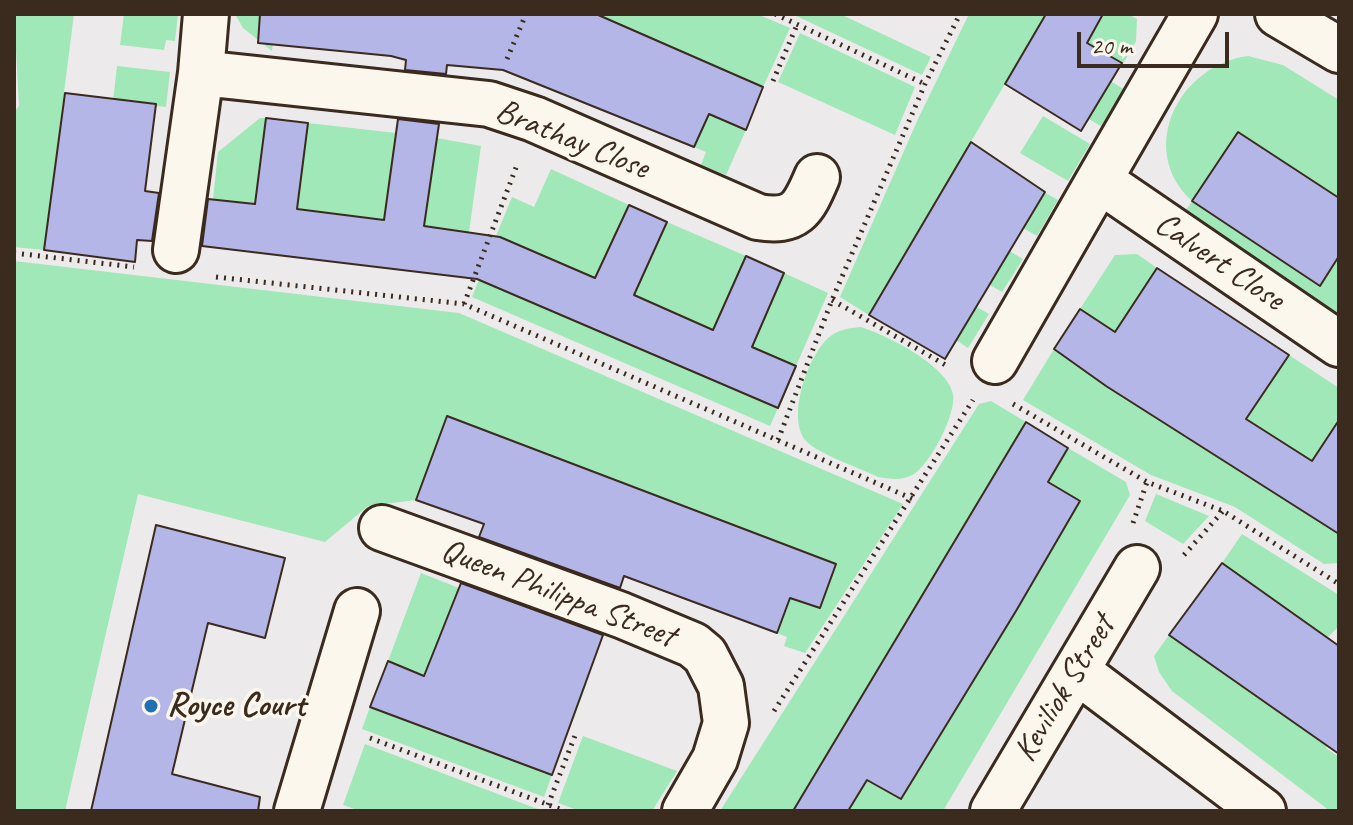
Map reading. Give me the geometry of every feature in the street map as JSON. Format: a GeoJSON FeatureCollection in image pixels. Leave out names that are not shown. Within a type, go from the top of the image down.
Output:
{"type":"FeatureCollection","features":[{"type":"Feature","properties":{"kind":"street"},"geometry":{"type":"LineString","coordinates":[[175,265],[206,14]]}},
{"type":"Feature","properties":{"kind":"street"},"geometry":{"type":"LineString","coordinates":[[975,366],[1099,180],[1195,14]]}},
{"type":"Feature","properties":{"kind":"street"},"geometry":{"type":"LineString","coordinates":[[1278,14],[1339,50]]}},
{"type":"Feature","properties":{"kind":"street","name":"Brathay Close"},"geometry":{"type":"LineString","coordinates":[[201,73],[489,104],[534,119],[758,217],[781,221],[798,212],[817,177]]}},
{"type":"Feature","properties":{"kind":"street","name":"Calvert Close"},"geometry":{"type":"LineString","coordinates":[[1099,180],[1339,344]]}},
{"type":"Feature","properties":{"kind":"street","name":"Queen Philippa Street"},"geometry":{"type":"LineString","coordinates":[[382,528],[648,625],[693,645],[705,655],[721,686],[726,723],[715,759],[685,811]]}},
{"type":"Feature","properties":{"kind":"street","name":"Keviliok Street"},"geometry":{"type":"LineString","coordinates":[[993,811],[1137,568]]}},
{"type":"Feature","properties":{"kind":"street"},"geometry":{"type":"LineString","coordinates":[[297,811],[357,611]]}},
{"type":"Feature","properties":{"kind":"street"},"geometry":{"type":"LineString","coordinates":[[1077,671],[1263,811]]}},
{"type":"Feature","properties":{"kind":"path"},"geometry":{"type":"LineString","coordinates":[[775,14],[925,84]]}},
{"type":"Feature","properties":{"kind":"path"},"geometry":{"type":"LineString","coordinates":[[778,440],[832,300],[925,84],[960,14]]}},
{"type":"Feature","properties":{"kind":"path"},"geometry":{"type":"LineString","coordinates":[[773,81],[797,25]]}},
{"type":"Feature","properties":{"kind":"path"},"geometry":{"type":"LineString","coordinates":[[464,304],[534,119]]}},
{"type":"Feature","properties":{"kind":"path"},"geometry":{"type":"LineString","coordinates":[[14,253],[175,265],[464,304],[913,499]]}},
{"type":"Feature","properties":{"kind":"path"},"geometry":{"type":"LineString","coordinates":[[832,300],[975,366]]}},
{"type":"Feature","properties":{"kind":"path"},"geometry":{"type":"LineString","coordinates":[[773,713],[913,499],[974,399]]}},
{"type":"Feature","properties":{"kind":"path"},"geometry":{"type":"LineString","coordinates":[[1009,402],[1147,482],[1223,511],[1338,580]]}},
{"type":"Feature","properties":{"kind":"path"},"geometry":{"type":"LineString","coordinates":[[548,805],[576,733]]}},
{"type":"Feature","properties":{"kind":"path"},"geometry":{"type":"LineString","coordinates":[[369,738],[565,811]]}},
{"type":"Feature","properties":{"kind":"green space"},"geometry":{"type":"Polygon","coordinates":[[[14,14],[74,14],[44,250],[14,247],[14,112],[19,106],[14,14]]]}},
{"type":"Feature","properties":{"kind":"green space"},"geometry":{"type":"Polygon","coordinates":[[[124,14],[178,14],[175,41],[166,40],[164,50],[120,45],[124,14]]]}},
{"type":"Feature","properties":{"kind":"green space"},"geometry":{"type":"Polygon","coordinates":[[[235,14],[276,14],[272,51],[243,28],[235,14]]]}},
{"type":"Feature","properties":{"kind":"green space"},"geometry":{"type":"Polygon","coordinates":[[[596,14],[757,14],[790,28],[763,87],[596,14]]]}},
{"type":"Feature","properties":{"kind":"green space"},"geometry":{"type":"Polygon","coordinates":[[[792,14],[840,14],[931,57],[922,75],[792,14]]]}},
{"type":"Feature","properties":{"kind":"green space"},"geometry":{"type":"Polygon","coordinates":[[[969,14],[1046,14],[869,315],[840,297],[918,119],[969,14]]]}},
{"type":"Feature","properties":{"kind":"green space"},"geometry":{"type":"Polygon","coordinates":[[[1103,14],[1128,14],[1137,19],[1136,41],[1123,64],[1087,43],[1103,14]]]}},
{"type":"Feature","properties":{"kind":"green space"},"geometry":{"type":"Polygon","coordinates":[[[800,33],[915,87],[895,135],[778,82],[800,33]]]}},
{"type":"Feature","properties":{"kind":"green space"},"geometry":{"type":"Polygon","coordinates":[[[1248,56],[1283,65],[1339,100],[1339,198],[1239,132],[1193,200],[1319,244],[1300,273],[1320,285],[1339,256],[1339,316],[1184,213],[1192,201],[1175,180],[1167,158],[1167,135],[1173,112],[1185,92],[1202,75],[1223,63],[1248,56]]]}},
{"type":"Feature","properties":{"kind":"green space"},"geometry":{"type":"Polygon","coordinates":[[[1076,60],[1125,90],[1102,127],[1054,97],[1076,60]]]}},
{"type":"Feature","properties":{"kind":"green space"},"geometry":{"type":"Polygon","coordinates":[[[117,66],[170,72],[166,107],[156,106],[155,115],[112,110],[117,66]]]}},
{"type":"Feature","properties":{"kind":"green space"},"geometry":{"type":"Polygon","coordinates":[[[709,114],[746,130],[726,175],[701,165],[706,152],[694,147],[709,114]]]}},
{"type":"Feature","properties":{"kind":"green space"},"geometry":{"type":"Polygon","coordinates":[[[1043,116],[1090,144],[1068,181],[1020,153],[1043,116]]]}},
{"type":"Feature","properties":{"kind":"green space"},"geometry":{"type":"Polygon","coordinates":[[[260,118],[266,118],[261,158],[308,123],[396,133],[390,173],[431,179],[437,138],[481,146],[469,232],[213,199],[218,152],[260,118]]]}},
{"type":"Feature","properties":{"kind":"green space"},"geometry":{"type":"Polygon","coordinates":[[[551,169],[629,205],[612,241],[650,259],[667,222],[746,256],[730,292],[768,309],[784,273],[828,293],[796,366],[496,236],[512,197],[534,207],[551,169]]]}},
{"type":"Feature","properties":{"kind":"green space"},"geometry":{"type":"Polygon","coordinates":[[[1009,172],[1058,200],[1037,236],[988,208],[1009,172]]]}},
{"type":"Feature","properties":{"kind":"green space"},"geometry":{"type":"Polygon","coordinates":[[[974,230],[1023,259],[1002,292],[954,264],[974,230]]]}},
{"type":"Feature","properties":{"kind":"green space"},"geometry":{"type":"Polygon","coordinates":[[[1137,254],[1157,268],[1135,301],[1168,323],[1191,290],[1253,331],[1231,366],[1266,389],[1289,355],[1339,388],[1339,479],[1080,309],[1115,255],[1137,254]]]}},
{"type":"Feature","properties":{"kind":"green space"},"geometry":{"type":"Polygon","coordinates":[[[14,261],[459,313],[903,504],[805,653],[784,646],[787,637],[777,633],[790,598],[820,608],[836,564],[448,416],[416,500],[368,506],[325,542],[138,494],[65,811],[14,811],[14,261]]]}},
{"type":"Feature","properties":{"kind":"green space"},"geometry":{"type":"Polygon","coordinates":[[[479,280],[778,408],[770,426],[472,297],[479,280]]]}},
{"type":"Feature","properties":{"kind":"green space"},"geometry":{"type":"Polygon","coordinates":[[[941,286],[989,314],[968,348],[956,340],[941,286]]]}},
{"type":"Feature","properties":{"kind":"green space"},"geometry":{"type":"Polygon","coordinates":[[[861,327],[886,337],[928,362],[948,383],[953,394],[947,425],[934,449],[914,474],[905,478],[878,477],[840,460],[812,446],[800,431],[798,418],[802,388],[820,348],[831,336],[861,327]]]}},
{"type":"Feature","properties":{"kind":"green space"},"geometry":{"type":"Polygon","coordinates":[[[1054,349],[1339,534],[1339,563],[1324,564],[1235,507],[1151,475],[1023,400],[1054,349]]]}},
{"type":"Feature","properties":{"kind":"green space"},"geometry":{"type":"Polygon","coordinates":[[[991,401],[1026,422],[793,811],[720,811],[979,404],[991,401]]]}},
{"type":"Feature","properties":{"kind":"green space"},"geometry":{"type":"Polygon","coordinates":[[[1068,448],[1126,482],[1130,495],[943,811],[848,811],[867,780],[902,799],[981,669],[947,648],[1067,523],[1080,501],[1048,482],[1068,448]]]}},
{"type":"Feature","properties":{"kind":"green space"},"geometry":{"type":"Polygon","coordinates":[[[1156,494],[1209,516],[1183,544],[1145,521],[1156,494]]]}},
{"type":"Feature","properties":{"kind":"green space"},"geometry":{"type":"Polygon","coordinates":[[[1242,534],[1339,595],[1339,626],[1326,639],[1222,563],[1242,534]]]}},
{"type":"Feature","properties":{"kind":"green space"},"geometry":{"type":"Polygon","coordinates":[[[421,573],[459,588],[443,629],[587,683],[569,731],[388,661],[421,573]]]}},
{"type":"Feature","properties":{"kind":"green space"},"geometry":{"type":"Polygon","coordinates":[[[1169,635],[1243,640],[1220,671],[1238,684],[1262,653],[1339,730],[1326,748],[1339,757],[1339,811],[1330,811],[1172,691],[1159,672],[1154,656],[1169,635]]]}},
{"type":"Feature","properties":{"kind":"green space"},"geometry":{"type":"Polygon","coordinates":[[[370,707],[552,775],[544,797],[362,729],[370,707]]]}},
{"type":"Feature","properties":{"kind":"green space"},"geometry":{"type":"Polygon","coordinates":[[[583,736],[677,771],[652,811],[580,811],[558,803],[583,736]]]}},
{"type":"Feature","properties":{"kind":"green space"},"geometry":{"type":"Polygon","coordinates":[[[365,744],[543,811],[360,811],[343,805],[365,744]]]}},
{"type":"Feature","properties":{"kind":"building"},"geometry":{"type":"Polygon","coordinates":[[[260,14],[596,14],[763,87],[746,130],[709,114],[694,147],[503,70],[447,65],[446,74],[405,70],[406,60],[391,56],[258,43],[260,14]]]}},
{"type":"Feature","properties":{"kind":"building"},"geometry":{"type":"Polygon","coordinates":[[[1046,14],[1103,14],[1087,43],[1122,63],[1081,131],[1005,84],[1046,14]]]}},
{"type":"Feature","properties":{"kind":"building"},"geometry":{"type":"Polygon","coordinates":[[[65,93],[156,104],[145,191],[159,193],[152,241],[137,240],[135,262],[44,250],[65,93]]]}},
{"type":"Feature","properties":{"kind":"building"},"geometry":{"type":"Polygon","coordinates":[[[266,118],[308,123],[297,209],[384,220],[398,119],[439,124],[424,226],[500,237],[595,278],[629,205],[667,222],[634,295],[713,330],[746,256],[784,273],[752,347],[796,366],[778,408],[477,279],[202,246],[208,199],[255,204],[266,118]]]}},
{"type":"Feature","properties":{"kind":"building"},"geometry":{"type":"Polygon","coordinates":[[[1238,132],[1339,198],[1339,256],[1320,286],[1192,201],[1238,132]]]}},
{"type":"Feature","properties":{"kind":"building"},"geometry":{"type":"Polygon","coordinates":[[[971,142],[1045,192],[945,359],[869,315],[971,142]]]}},
{"type":"Feature","properties":{"kind":"building"},"geometry":{"type":"Polygon","coordinates":[[[1157,268],[1289,355],[1246,419],[1312,461],[1339,420],[1339,534],[1106,386],[1054,349],[1080,309],[1115,332],[1157,268]]]}},
{"type":"Feature","properties":{"kind":"building"},"geometry":{"type":"Polygon","coordinates":[[[447,416],[836,564],[820,608],[790,598],[777,633],[624,576],[620,588],[479,537],[484,524],[416,500],[447,416]]]}},
{"type":"Feature","properties":{"kind":"building"},"geometry":{"type":"Polygon","coordinates":[[[1026,422],[1068,448],[1048,482],[1080,501],[1016,611],[901,799],[867,780],[848,811],[793,811],[1026,422]]]}},
{"type":"Feature","properties":{"kind":"building","name":"Royce Court"},"geometry":{"type":"Polygon","coordinates":[[[156,525],[285,558],[265,638],[208,623],[172,774],[260,797],[258,811],[91,811],[156,525]]]}},
{"type":"Feature","properties":{"kind":"building"},"geometry":{"type":"Polygon","coordinates":[[[1222,563],[1339,646],[1339,754],[1169,635],[1222,563]]]}},
{"type":"Feature","properties":{"kind":"building"},"geometry":{"type":"Polygon","coordinates":[[[461,583],[603,635],[552,775],[370,707],[388,661],[424,676],[461,583]]]}},
{"type":"Feature","properties":{"kind":"place","name":"Royce Court"},"geometry":{"type":"Point","coordinates":[151,706]}}]}
